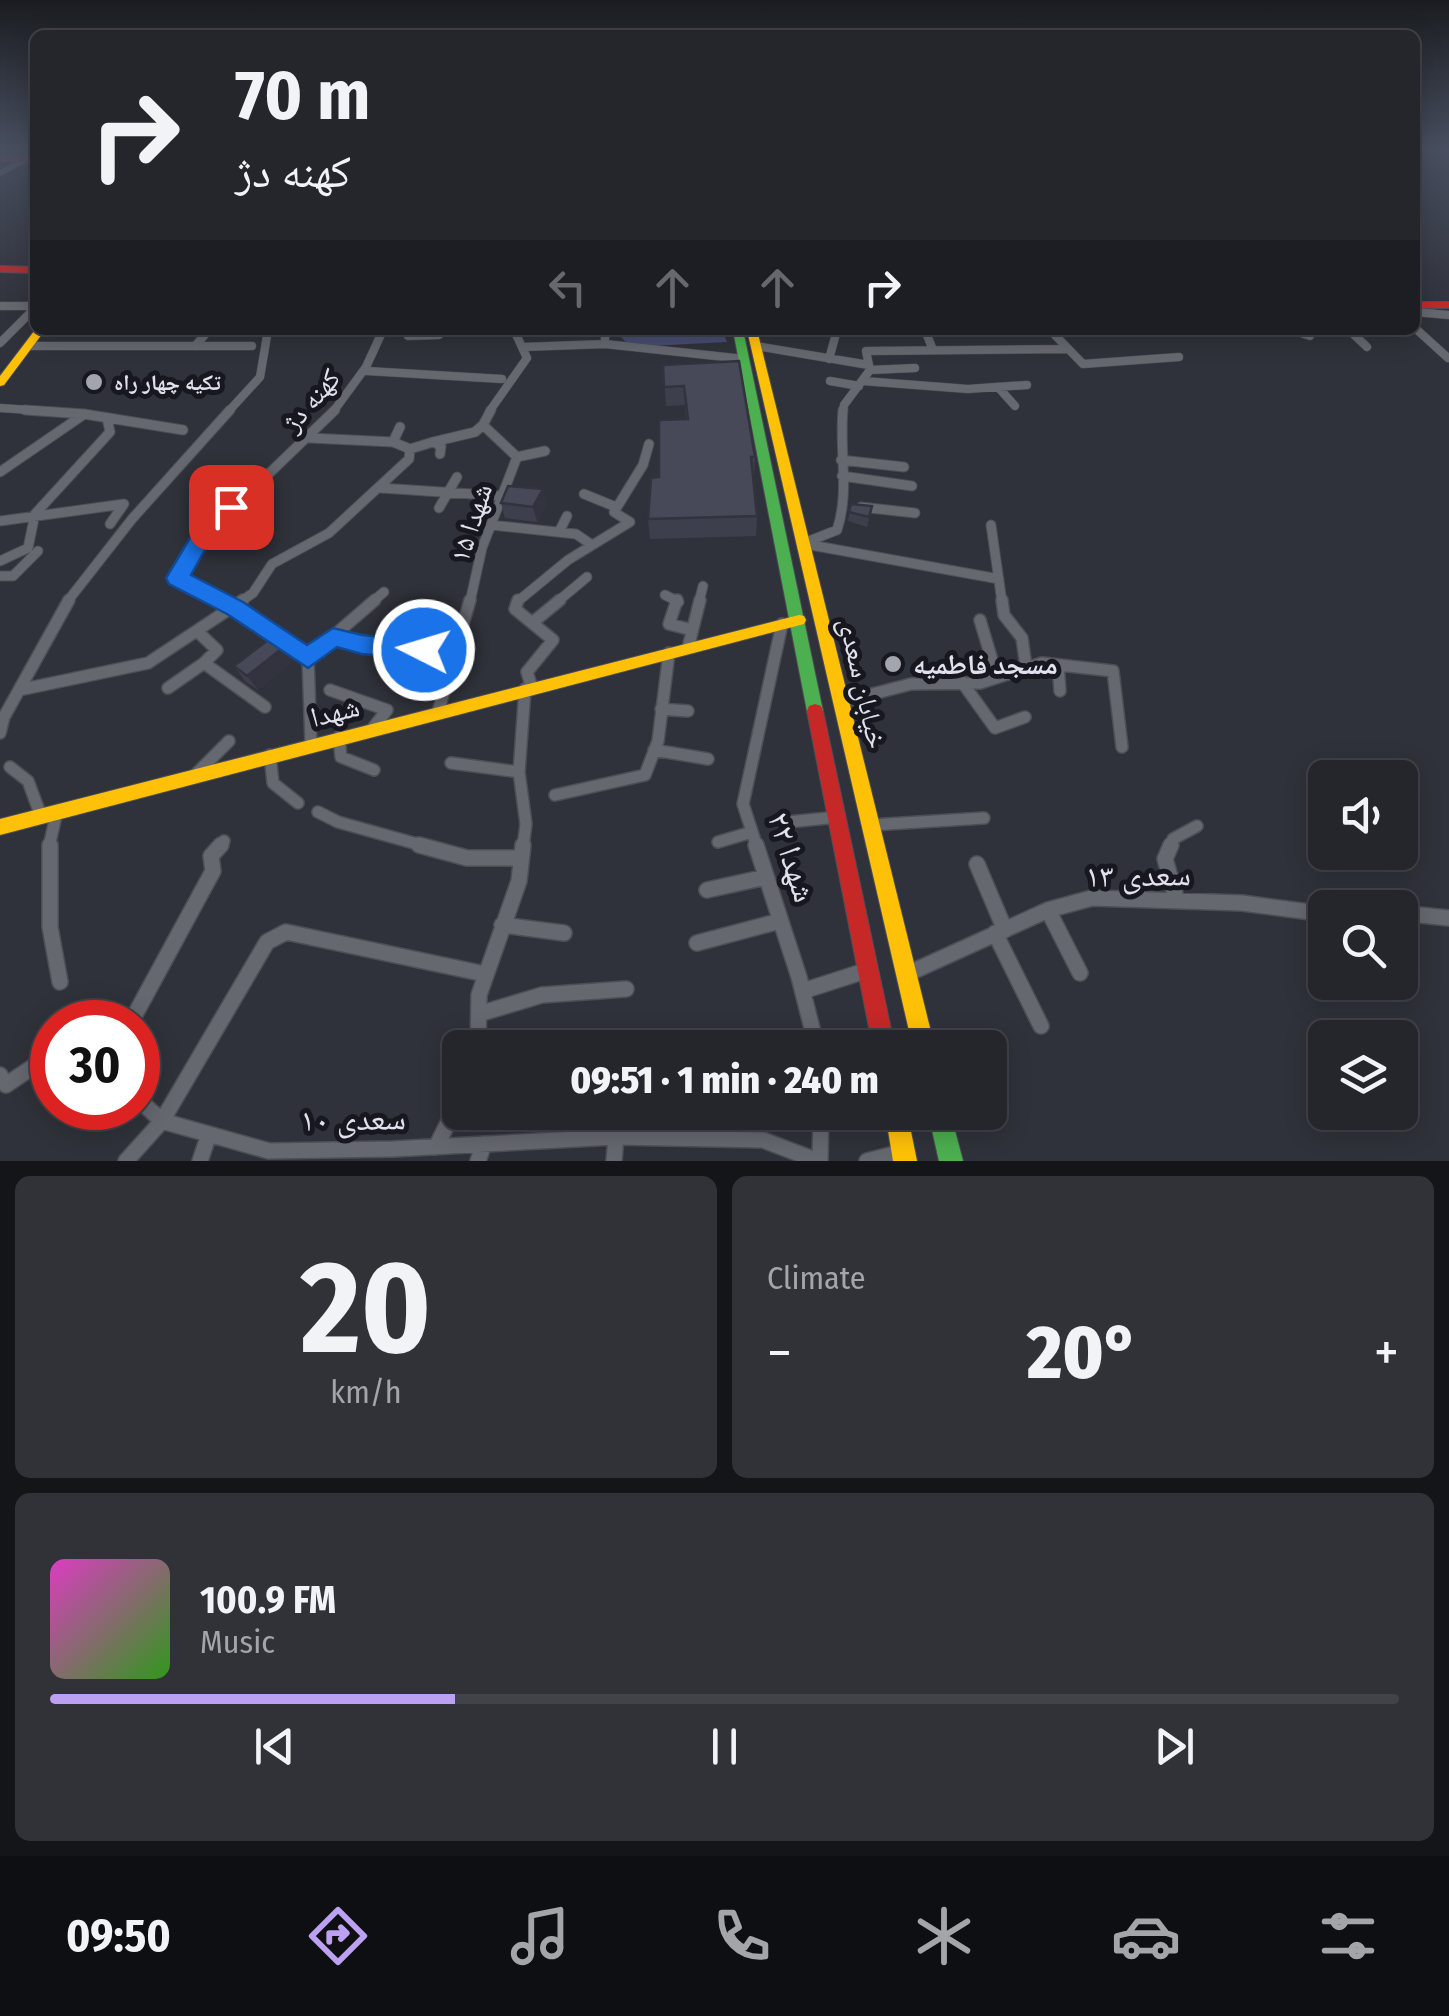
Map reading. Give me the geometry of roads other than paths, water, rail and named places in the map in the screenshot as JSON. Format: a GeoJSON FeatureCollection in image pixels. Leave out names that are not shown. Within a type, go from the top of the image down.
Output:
{"type":"FeatureCollection","features":[{"type":"Feature","properties":{"kind":"main road"},"geometry":{"type":"LineString","coordinates":[[0,270],[30,270]]}},
{"type":"Feature","properties":{"kind":"main road"},"geometry":{"type":"LineString","coordinates":[[1420,302],[1449,302]]}},
{"type":"Feature","properties":{"kind":"main road"},"geometry":{"type":"LineString","coordinates":[[0,384],[6,366],[36,335]]}},
{"type":"Feature","properties":{"kind":"main road","name":"خیابان سعدی"},"geometry":{"type":"LineString","coordinates":[[748,335],[744,360],[881,1030]]}},
{"type":"Feature","properties":{"kind":"main road","name":"خیابان سعدی"},"geometry":{"type":"LineString","coordinates":[[748,335],[804,544],[920,1030]]}},
{"type":"Feature","properties":{"kind":"main road","name":"شهدا"},"geometry":{"type":"LineString","coordinates":[[0,827],[798,620]]}},
{"type":"Feature","properties":{"kind":"main road"},"geometry":{"type":"LineString","coordinates":[[899,1130],[904,1156]]}},
{"type":"Feature","properties":{"kind":"main road"},"geometry":{"type":"LineString","coordinates":[[943,1130],[951,1161]]}},
{"type":"Feature","properties":{"kind":"street"},"geometry":{"type":"LineString","coordinates":[[0,306],[30,307]]}},
{"type":"Feature","properties":{"kind":"street"},"geometry":{"type":"LineString","coordinates":[[0,342],[30,312]]}},
{"type":"Feature","properties":{"kind":"street"},"geometry":{"type":"LineString","coordinates":[[1420,312],[1449,315]]}},
{"type":"Feature","properties":{"kind":"street"},"geometry":{"type":"LineString","coordinates":[[1420,333],[1448,358]]}},
{"type":"Feature","properties":{"kind":"street"},"geometry":{"type":"LineString","coordinates":[[195,346],[205,335]]}},
{"type":"Feature","properties":{"kind":"street"},"geometry":{"type":"LineString","coordinates":[[0,733],[4,717],[76,588],[132,518],[260,377],[267,335]]}},
{"type":"Feature","properties":{"kind":"street","name":"کهنه دژ"},"geometry":{"type":"LineString","coordinates":[[308,658],[235,608],[178,578],[197,543],[231,507],[283,466],[366,371],[381,335]]}},
{"type":"Feature","properties":{"kind":"street"},"geometry":{"type":"LineString","coordinates":[[408,335],[439,335]]}},
{"type":"Feature","properties":{"kind":"street"},"geometry":{"type":"LineString","coordinates":[[310,438],[393,442],[410,449],[475,432],[521,373],[527,358],[517,335]]}},
{"type":"Feature","properties":{"kind":"street"},"geometry":{"type":"LineString","coordinates":[[605,335],[605,344]]}},
{"type":"Feature","properties":{"kind":"street"},"geometry":{"type":"LineString","coordinates":[[748,335],[869,367],[915,368]]}},
{"type":"Feature","properties":{"kind":"street"},"geometry":{"type":"LineString","coordinates":[[829,359],[836,335]]}},
{"type":"Feature","properties":{"kind":"street"},"geometry":{"type":"LineString","coordinates":[[928,335],[933,350]]}},
{"type":"Feature","properties":{"kind":"street"},"geometry":{"type":"LineString","coordinates":[[1055,335],[1083,364],[1178,358]]}},
{"type":"Feature","properties":{"kind":"street"},"geometry":{"type":"LineString","coordinates":[[1354,335],[1367,347]]}},
{"type":"Feature","properties":{"kind":"street"},"geometry":{"type":"LineString","coordinates":[[523,347],[605,344],[744,360]]}},
{"type":"Feature","properties":{"kind":"street"},"geometry":{"type":"LineString","coordinates":[[28,346],[252,346]]}},
{"type":"Feature","properties":{"kind":"street"},"geometry":{"type":"LineString","coordinates":[[804,544],[836,530],[845,505],[841,460],[844,405],[869,367],[866,351],[1068,349]]}},
{"type":"Feature","properties":{"kind":"street"},"geometry":{"type":"LineString","coordinates":[[366,371],[502,379]]}},
{"type":"Feature","properties":{"kind":"street"},"geometry":{"type":"LineString","coordinates":[[830,381],[968,389],[1027,386]]}},
{"type":"Feature","properties":{"kind":"street"},"geometry":{"type":"LineString","coordinates":[[998,387],[1016,406]]}},
{"type":"Feature","properties":{"kind":"street"},"geometry":{"type":"LineString","coordinates":[[0,408],[84,414],[183,430]]}},
{"type":"Feature","properties":{"kind":"street"},"geometry":{"type":"LineString","coordinates":[[0,472],[84,414]]}},
{"type":"Feature","properties":{"kind":"street"},"geometry":{"type":"LineString","coordinates":[[0,576],[13,576],[33,550],[36,514],[110,432],[107,418]]}},
{"type":"Feature","properties":{"kind":"street","name":"شهدا ۱۵"},"geometry":{"type":"LineString","coordinates":[[438,712],[491,525],[517,457],[483,426]]}},
{"type":"Feature","properties":{"kind":"street"},"geometry":{"type":"LineString","coordinates":[[393,442],[400,427]]}},
{"type":"Feature","properties":{"kind":"street"},"geometry":{"type":"LineString","coordinates":[[434,442],[441,446],[440,454]]}},
{"type":"Feature","properties":{"kind":"street"},"geometry":{"type":"LineString","coordinates":[[479,1030],[479,996],[519,880],[522,858],[526,824],[519,772],[529,688],[527,672],[553,640],[515,608],[518,599],[630,522],[614,512],[643,466],[649,444]]}},
{"type":"Feature","properties":{"kind":"street"},"geometry":{"type":"LineString","coordinates":[[19,690],[148,663],[235,608],[253,593],[272,564],[288,553],[313,545],[382,488],[408,459],[410,449]]}},
{"type":"Feature","properties":{"kind":"street"},"geometry":{"type":"LineString","coordinates":[[517,457],[544,451]]}},
{"type":"Feature","properties":{"kind":"street"},"geometry":{"type":"LineString","coordinates":[[841,460],[904,466]]}},
{"type":"Feature","properties":{"kind":"street"},"geometry":{"type":"LineString","coordinates":[[842,476],[912,486]]}},
{"type":"Feature","properties":{"kind":"street"},"geometry":{"type":"LineString","coordinates":[[439,508],[457,477]]}},
{"type":"Feature","properties":{"kind":"street"},"geometry":{"type":"LineString","coordinates":[[382,488],[502,496]]}},
{"type":"Feature","properties":{"kind":"street"},"geometry":{"type":"LineString","coordinates":[[584,494],[616,507]]}},
{"type":"Feature","properties":{"kind":"street"},"geometry":{"type":"LineString","coordinates":[[0,521],[124,504],[110,524]]}},
{"type":"Feature","properties":{"kind":"street"},"geometry":{"type":"LineString","coordinates":[[845,505],[915,513]]}},
{"type":"Feature","properties":{"kind":"street"},"geometry":{"type":"LineString","coordinates":[[559,532],[567,516]]}},
{"type":"Feature","properties":{"kind":"street"},"geometry":{"type":"LineString","coordinates":[[491,525],[576,534],[592,545]]}},
{"type":"Feature","properties":{"kind":"street"},"geometry":{"type":"LineString","coordinates":[[991,525],[1004,615],[1022,638],[1026,667]]}},
{"type":"Feature","properties":{"kind":"street"},"geometry":{"type":"LineString","coordinates":[[804,544],[999,579]]}},
{"type":"Feature","properties":{"kind":"street"},"geometry":{"type":"LineString","coordinates":[[0,562],[33,550]]}},
{"type":"Feature","properties":{"kind":"street"},"geometry":{"type":"LineString","coordinates":[[532,623],[587,577]]}},
{"type":"Feature","properties":{"kind":"street"},"geometry":{"type":"LineString","coordinates":[[688,648],[703,586]]}},
{"type":"Feature","properties":{"kind":"street"},"geometry":{"type":"LineString","coordinates":[[312,744],[308,658],[384,592]]}},
{"type":"Feature","properties":{"kind":"street"},"geometry":{"type":"LineString","coordinates":[[665,595],[680,601],[669,624],[692,630]]}},
{"type":"Feature","properties":{"kind":"street"},"geometry":{"type":"LineString","coordinates":[[980,620],[997,678]]}},
{"type":"Feature","properties":{"kind":"street","name":"شهدا ۲۲"},"geometry":{"type":"LineString","coordinates":[[782,624],[743,804],[813,1030]]}},
{"type":"Feature","properties":{"kind":"street"},"geometry":{"type":"LineString","coordinates":[[168,688],[218,650],[198,632]]}},
{"type":"Feature","properties":{"kind":"street"},"geometry":{"type":"LineString","coordinates":[[333,637],[362,645],[455,654]]}},
{"type":"Feature","properties":{"kind":"street"},"geometry":{"type":"LineString","coordinates":[[554,795],[644,775],[654,750],[669,652]]}},
{"type":"Feature","properties":{"kind":"street"},"geometry":{"type":"LineString","coordinates":[[204,663],[265,707]]}},
{"type":"Feature","properties":{"kind":"street"},"geometry":{"type":"LineString","coordinates":[[842,702],[911,684],[980,683],[1026,667],[1058,665],[1113,671],[1122,746]]}},
{"type":"Feature","properties":{"kind":"street"},"geometry":{"type":"LineString","coordinates":[[1058,665],[1060,690]]}},
{"type":"Feature","properties":{"kind":"street"},"geometry":{"type":"LineString","coordinates":[[962,682],[995,728],[1025,716]]}},
{"type":"Feature","properties":{"kind":"street"},"geometry":{"type":"LineString","coordinates":[[330,690],[387,710],[373,728]]}},
{"type":"Feature","properties":{"kind":"street"},"geometry":{"type":"LineString","coordinates":[[661,710],[688,711]]}},
{"type":"Feature","properties":{"kind":"street"},"geometry":{"type":"LineString","coordinates":[[339,737],[341,756],[374,770]]}},
{"type":"Feature","properties":{"kind":"street"},"geometry":{"type":"LineString","coordinates":[[196,774],[229,740]]}},
{"type":"Feature","properties":{"kind":"street"},"geometry":{"type":"LineString","coordinates":[[654,750],[708,759]]}},
{"type":"Feature","properties":{"kind":"street"},"geometry":{"type":"LineString","coordinates":[[270,755],[272,783],[298,804]]}},
{"type":"Feature","properties":{"kind":"street"},"geometry":{"type":"LineString","coordinates":[[451,763],[519,772]]}},
{"type":"Feature","properties":{"kind":"street"},"geometry":{"type":"LineString","coordinates":[[10,768],[24,773],[34,787],[41,816]]}},
{"type":"Feature","properties":{"kind":"street"},"geometry":{"type":"LineString","coordinates":[[58,812],[46,858],[50,927],[60,982]]}},
{"type":"Feature","properties":{"kind":"street"},"geometry":{"type":"LineString","coordinates":[[318,812],[467,858],[522,858]]}},
{"type":"Feature","properties":{"kind":"street"},"geometry":{"type":"LineString","coordinates":[[788,822],[838,818]]}},
{"type":"Feature","properties":{"kind":"street"},"geometry":{"type":"LineString","coordinates":[[871,825],[984,818]]}},
{"type":"Feature","properties":{"kind":"street"},"geometry":{"type":"LineString","coordinates":[[1176,901],[1165,859],[1173,839],[1197,826]]}},
{"type":"Feature","properties":{"kind":"street"},"geometry":{"type":"LineString","coordinates":[[718,842],[752,832]]}},
{"type":"Feature","properties":{"kind":"street"},"geometry":{"type":"LineString","coordinates":[[142,1000],[214,871],[211,856],[224,841]]}},
{"type":"Feature","properties":{"kind":"street"},"geometry":{"type":"LineString","coordinates":[[977,864],[1000,931],[1041,1026]]}},
{"type":"Feature","properties":{"kind":"street"},"geometry":{"type":"LineString","coordinates":[[707,890],[766,877]]}},
{"type":"Feature","properties":{"kind":"street","name":"سعدی ۱۳"},"geometry":{"type":"LineString","coordinates":[[906,974],[1048,910],[1092,898],[1308,913]]}},
{"type":"Feature","properties":{"kind":"street"},"geometry":{"type":"LineString","coordinates":[[1048,910],[1080,973]]}},
{"type":"Feature","properties":{"kind":"street"},"geometry":{"type":"LineString","coordinates":[[1418,915],[1449,918]]}},
{"type":"Feature","properties":{"kind":"street"},"geometry":{"type":"LineString","coordinates":[[697,942],[780,922]]}},
{"type":"Feature","properties":{"kind":"street"},"geometry":{"type":"LineString","coordinates":[[502,925],[564,934]]}},
{"type":"Feature","properties":{"kind":"street"},"geometry":{"type":"LineString","coordinates":[[126,1161],[162,1121],[267,942],[286,932],[486,974]]}},
{"type":"Feature","properties":{"kind":"street"},"geometry":{"type":"LineString","coordinates":[[803,991],[869,970]]}},
{"type":"Feature","properties":{"kind":"street"},"geometry":{"type":"LineString","coordinates":[[480,1014],[542,995],[626,989]]}},
{"type":"Feature","properties":{"kind":"street"},"geometry":{"type":"LineString","coordinates":[[3,1080],[30,1066]]}},
{"type":"Feature","properties":{"kind":"street","name":"سعدی ۱۰"},"geometry":{"type":"LineString","coordinates":[[162,1121],[268,1151],[306,1156],[436,1147],[481,1152],[615,1137],[762,1140],[819,1161]]}},
{"type":"Feature","properties":{"kind":"street"},"geometry":{"type":"LineString","coordinates":[[436,1147],[445,1130]]}},
{"type":"Feature","properties":{"kind":"street"},"geometry":{"type":"LineString","coordinates":[[614,1161],[616,1130]]}},
{"type":"Feature","properties":{"kind":"street"},"geometry":{"type":"LineString","coordinates":[[819,1161],[820,1130]]}},
{"type":"Feature","properties":{"kind":"street"},"geometry":{"type":"LineString","coordinates":[[200,1161],[209,1134]]}},
{"type":"Feature","properties":{"kind":"street"},"geometry":{"type":"LineString","coordinates":[[866,1161],[904,1156]]}},
{"type":"Feature","properties":{"kind":"place","name":"تکیه چهار راه"},"geometry":{"type":"Point","coordinates":[94,382]}},
{"type":"Feature","properties":{"kind":"place","name":"مسجد فاطمیه"},"geometry":{"type":"Point","coordinates":[893,664]}}]}
